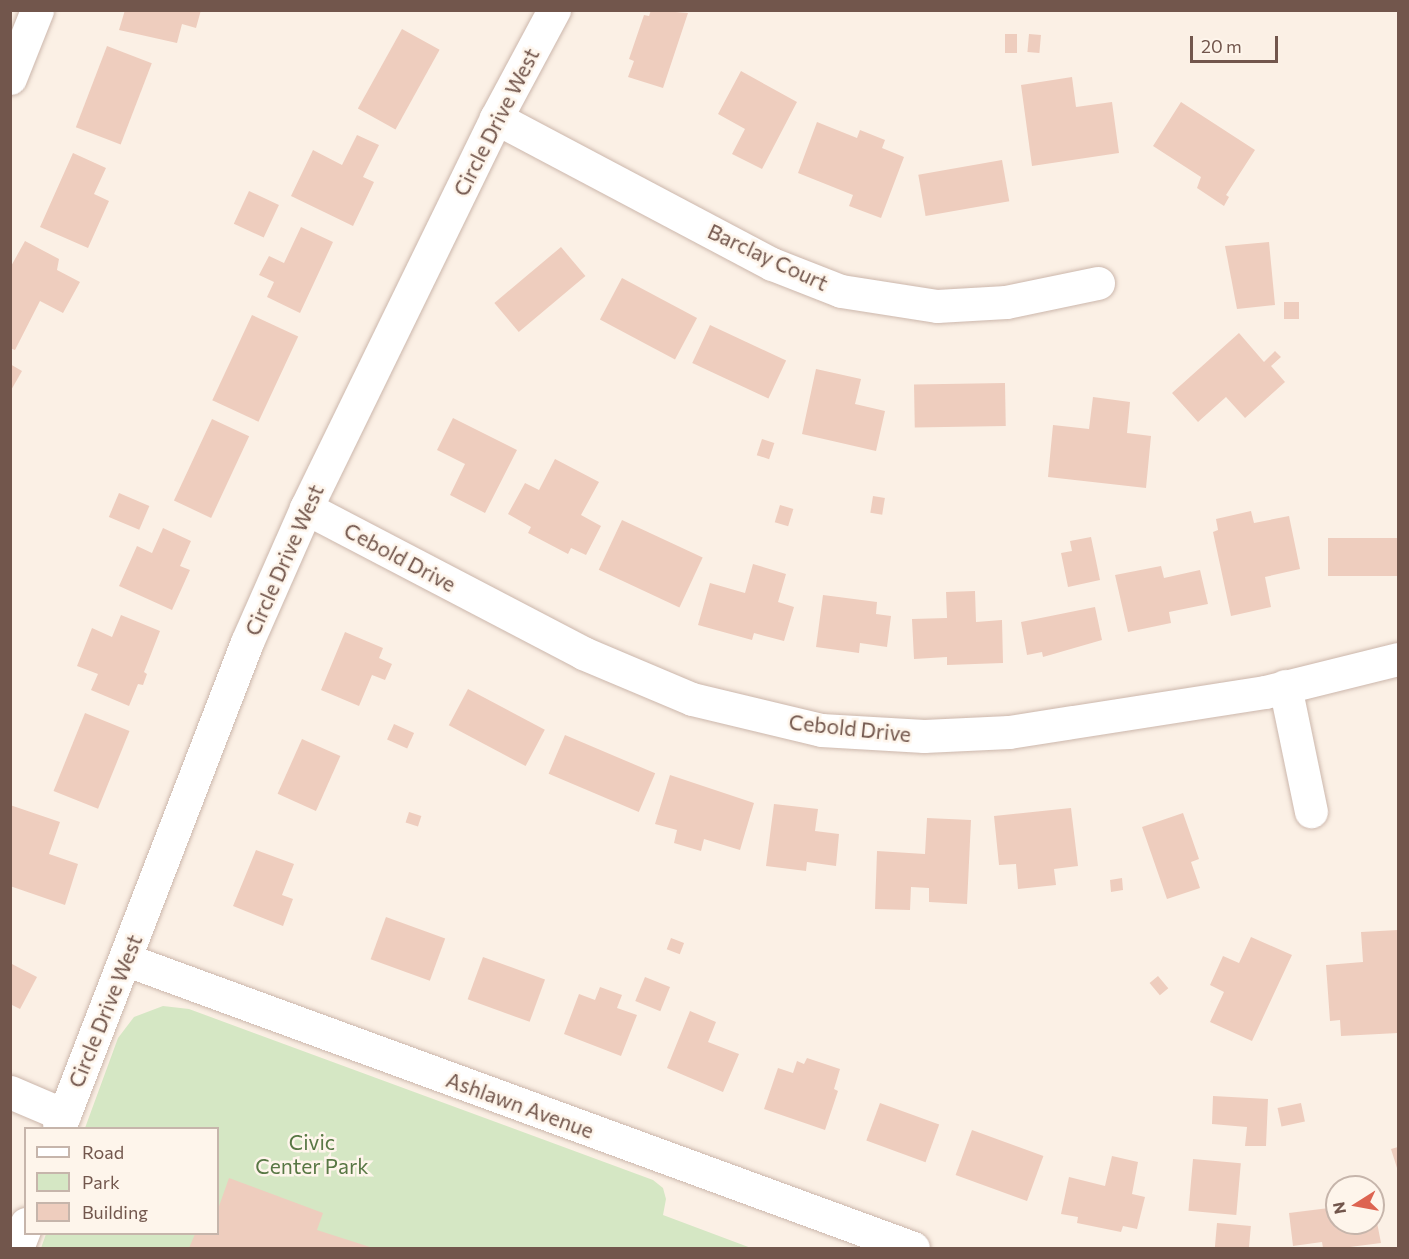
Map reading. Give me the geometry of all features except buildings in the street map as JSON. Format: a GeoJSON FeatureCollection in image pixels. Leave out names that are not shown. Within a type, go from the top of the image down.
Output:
{"type":"FeatureCollection","features":[{"type":"Feature","properties":{"kind":"street"},"geometry":{"type":"LineString","coordinates":[[10,78],[37,10]]}},
{"type":"Feature","properties":{"kind":"street","name":"Circle Drive West"},"geometry":{"type":"LineString","coordinates":[[61,1122],[127,960],[247,642],[306,508],[496,118],[554,10]]}},
{"type":"Feature","properties":{"kind":"street","name":"Barclay Court"},"geometry":{"type":"LineString","coordinates":[[496,118],[772,264],[841,291],[937,306],[1006,302],[1098,283]]}},
{"type":"Feature","properties":{"kind":"street","name":"Cebold Drive"},"geometry":{"type":"LineString","coordinates":[[306,508],[583,653],[692,699],[821,730],[924,736],[1009,732],[1285,686],[1398,659]]}},
{"type":"Feature","properties":{"kind":"street"},"geometry":{"type":"LineString","coordinates":[[1285,686],[1311,811]]}},
{"type":"Feature","properties":{"kind":"street","name":"Ashlawn Avenue"},"geometry":{"type":"LineString","coordinates":[[127,960],[913,1248]]}},
{"type":"Feature","properties":{"kind":"street"},"geometry":{"type":"LineString","coordinates":[[10,1092],[61,1122]]}},
{"type":"Feature","properties":{"kind":"street"},"geometry":{"type":"LineString","coordinates":[[17,1248],[24,1229]]}},
{"type":"Feature","properties":{"kind":"green space","name":"Civic Center Park"},"geometry":{"type":"Polygon","coordinates":[[[163,1006],[189,1009],[653,1180],[663,1188],[666,1199],[663,1215],[751,1248],[41,1248],[46,1235],[219,1235],[219,1127],[85,1127],[118,1038],[134,1017],[163,1006]]]}}]}
